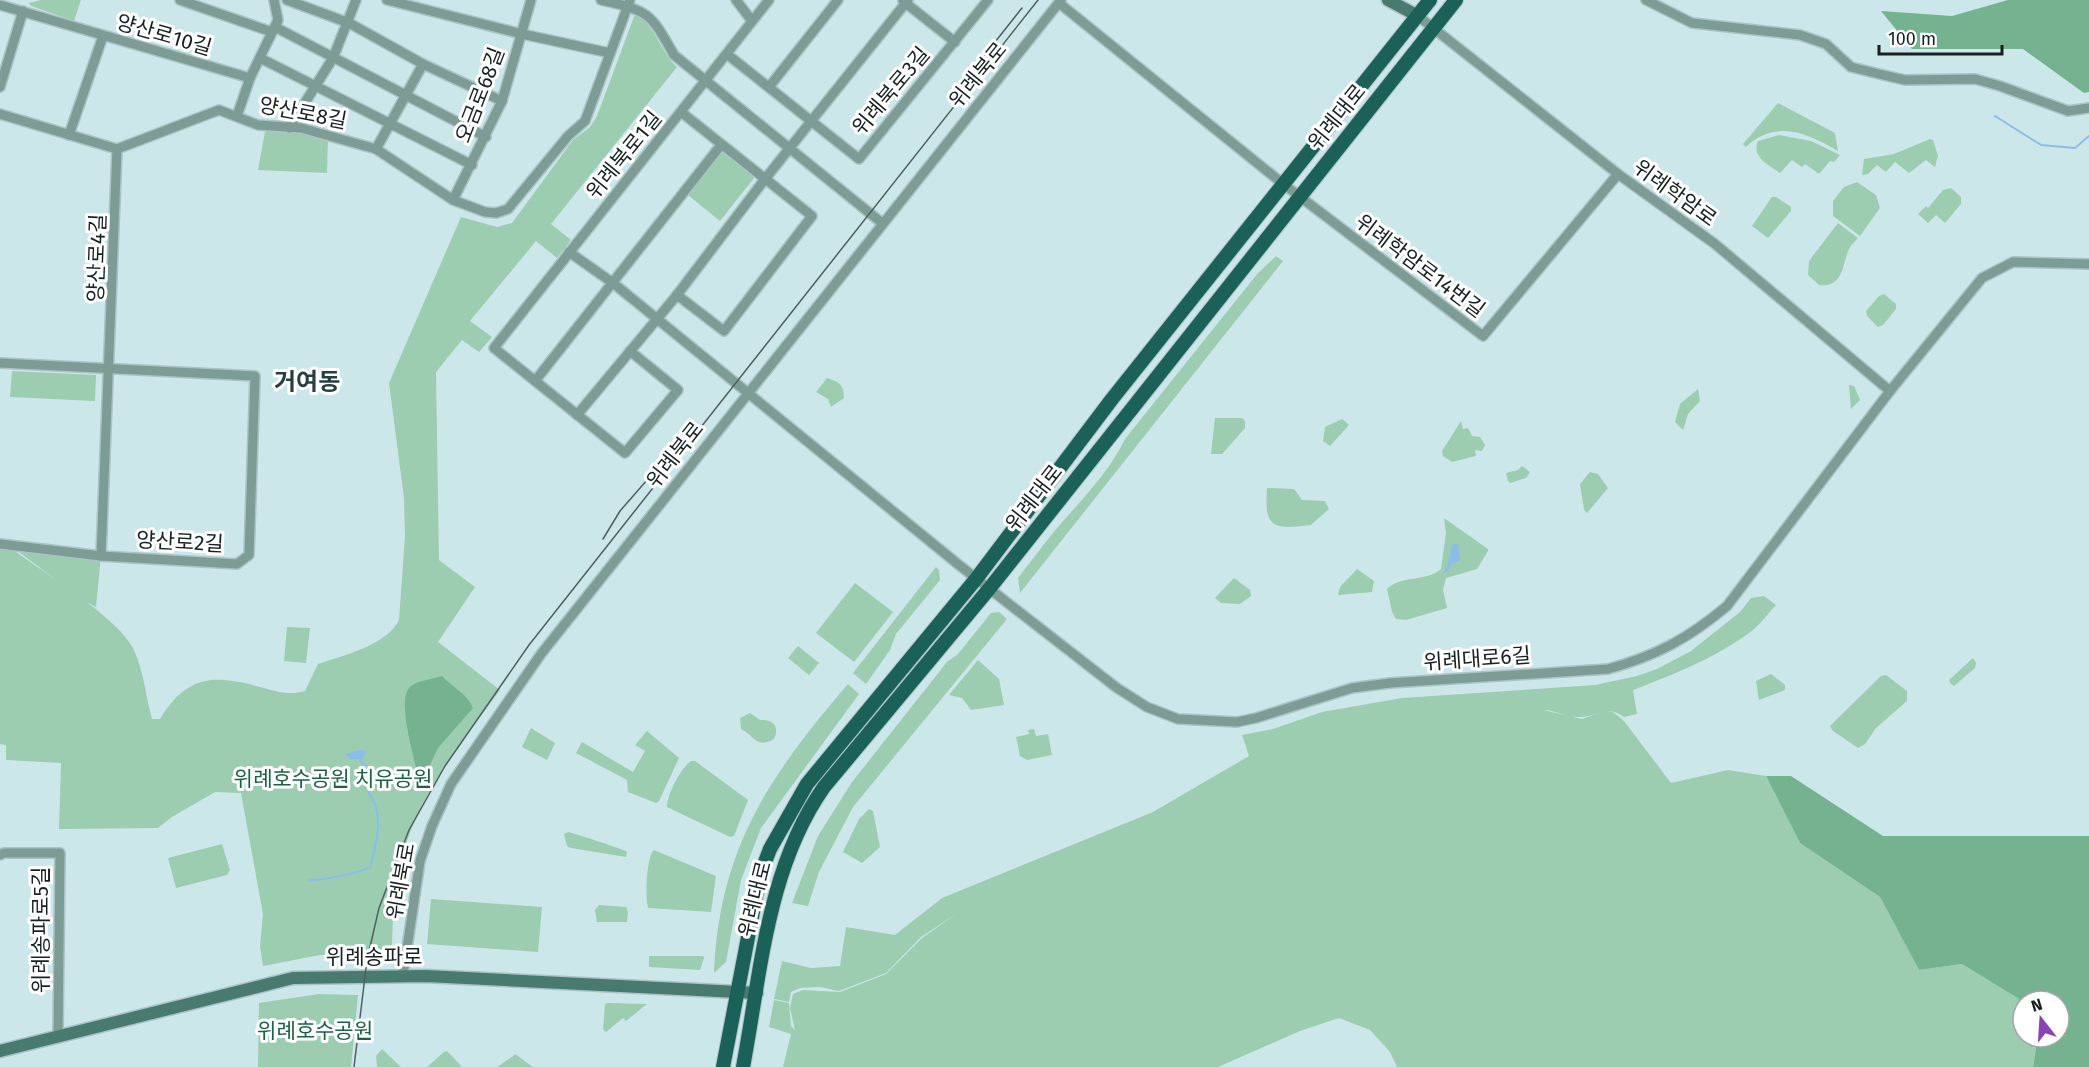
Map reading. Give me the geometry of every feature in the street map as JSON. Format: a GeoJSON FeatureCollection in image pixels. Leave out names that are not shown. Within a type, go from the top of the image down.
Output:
{"type":"FeatureCollection","features":[{"type":"Feature","properties":{"kind":"main road"},"geometry":{"type":"LineString","coordinates":[[1388,0],[1418,16]]}},
{"type":"Feature","properties":{"kind":"main road","name":"위례대로"},"geometry":{"type":"LineString","coordinates":[[723,1067],[760,875],[770,849],[807,784],[976,579],[1282,183],[1430,0]]}},
{"type":"Feature","properties":{"kind":"main road","name":"위례대로"},"geometry":{"type":"LineString","coordinates":[[743,1067],[779,883],[805,814],[824,787],[989,589],[1456,0]]}},
{"type":"Feature","properties":{"kind":"main road","name":"위례송파로"},"geometry":{"type":"LineString","coordinates":[[0,1051],[293,978],[403,975],[757,993]]}},
{"type":"Feature","properties":{"kind":"street"},"geometry":{"type":"LineString","coordinates":[[180,0],[273,29],[333,57],[486,136]]}},
{"type":"Feature","properties":{"kind":"street"},"geometry":{"type":"LineString","coordinates":[[237,116],[250,78],[278,20],[274,0]]}},
{"type":"Feature","properties":{"kind":"street"},"geometry":{"type":"LineString","coordinates":[[287,0],[349,23],[423,64],[502,101]]}},
{"type":"Feature","properties":{"kind":"street"},"geometry":{"type":"LineString","coordinates":[[290,128],[333,57],[349,23],[356,0]]}},
{"type":"Feature","properties":{"kind":"street"},"geometry":{"type":"LineString","coordinates":[[387,0],[522,34],[610,53]]}},
{"type":"Feature","properties":{"kind":"street","name":"오금로68길"},"geometry":{"type":"LineString","coordinates":[[453,200],[502,101],[531,0]]}},
{"type":"Feature","properties":{"kind":"street"},"geometry":{"type":"LineString","coordinates":[[601,0],[629,3],[655,21],[674,55],[882,223]]}},
{"type":"Feature","properties":{"kind":"street"},"geometry":{"type":"LineString","coordinates":[[736,0],[752,21]]}},
{"type":"Feature","properties":{"kind":"street"},"geometry":{"type":"LineString","coordinates":[[706,81],[769,0]]}},
{"type":"Feature","properties":{"kind":"street"},"geometry":{"type":"LineString","coordinates":[[769,87],[838,0]]}},
{"type":"Feature","properties":{"kind":"street","name":"위례북로3길"},"geometry":{"type":"LineString","coordinates":[[812,122],[859,159],[988,0]]}},
{"type":"Feature","properties":{"kind":"street"},"geometry":{"type":"LineString","coordinates":[[1646,0],[1692,23],[1800,35],[1826,44],[1851,67],[1879,74],[1905,80],[1975,79],[2068,111],[2089,108]]}},
{"type":"Feature","properties":{"kind":"street"},"geometry":{"type":"LineString","coordinates":[[905,1],[955,42]]}},
{"type":"Feature","properties":{"kind":"street","name":"위례북로3길"},"geometry":{"type":"LineString","coordinates":[[577,415],[677,295],[905,1]]}},
{"type":"Feature","properties":{"kind":"street","name":"위례학암로14번길"},"geometry":{"type":"LineString","coordinates":[[1060,1],[1282,183],[1483,336],[1618,174]]}},
{"type":"Feature","properties":{"kind":"street","name":"위례북로"},"geometry":{"type":"LineString","coordinates":[[403,975],[420,861],[432,826],[451,784],[541,654],[1060,1]]}},
{"type":"Feature","properties":{"kind":"street","name":"양산로8길"},"geometry":{"type":"LineString","coordinates":[[117,149],[219,110],[258,125],[301,128],[376,149],[453,200],[485,212],[496,213],[508,209],[568,136],[585,121],[629,3]]}},
{"type":"Feature","properties":{"kind":"street","name":"양산로10길"},"geometry":{"type":"LineString","coordinates":[[0,5],[250,78]]}},
{"type":"Feature","properties":{"kind":"street"},"geometry":{"type":"LineString","coordinates":[[0,87],[23,12]]}},
{"type":"Feature","properties":{"kind":"street","name":"위례학암로"},"geometry":{"type":"LineString","coordinates":[[1418,16],[1618,174],[1724,251],[1890,391]]}},
{"type":"Feature","properties":{"kind":"street"},"geometry":{"type":"LineString","coordinates":[[69,135],[103,36]]}},
{"type":"Feature","properties":{"kind":"street"},"geometry":{"type":"LineString","coordinates":[[728,55],[812,122]]}},
{"type":"Feature","properties":{"kind":"street"},"geometry":{"type":"LineString","coordinates":[[260,58],[472,165]]}},
{"type":"Feature","properties":{"kind":"street"},"geometry":{"type":"LineString","coordinates":[[376,149],[423,64]]}},
{"type":"Feature","properties":{"kind":"street","name":"위례북로1길"},"geometry":{"type":"LineString","coordinates":[[630,351],[678,390],[625,453],[495,348],[706,81]]}},
{"type":"Feature","properties":{"kind":"street"},"geometry":{"type":"LineString","coordinates":[[677,295],[724,331],[812,216],[681,112]]}},
{"type":"Feature","properties":{"kind":"street"},"geometry":{"type":"LineString","coordinates":[[0,114],[117,149]]}},
{"type":"Feature","properties":{"kind":"street"},"geometry":{"type":"LineString","coordinates":[[535,381],[721,145]]}},
{"type":"Feature","properties":{"kind":"street","name":"양산로4길"},"geometry":{"type":"LineString","coordinates":[[102,556],[111,369],[117,149]]}},
{"type":"Feature","properties":{"kind":"street"},"geometry":{"type":"LineString","coordinates":[[569,252],[613,283],[748,393]]}},
{"type":"Feature","properties":{"kind":"street","name":"위례대로6길"},"geometry":{"type":"LineString","coordinates":[[748,393],[976,579],[1133,699],[1178,719],[1193,722],[1237,722],[1352,688],[1390,683],[1608,669],[1640,660],[1665,649],[1698,630],[1727,606],[1890,391],[1982,278],[2013,262],[2089,264]]}},
{"type":"Feature","properties":{"kind":"street"},"geometry":{"type":"LineString","coordinates":[[0,363],[111,369]]}},
{"type":"Feature","properties":{"kind":"street","name":"양산로2길"},"geometry":{"type":"LineString","coordinates":[[0,544],[102,556],[237,564],[249,555],[255,376],[111,369]]}},
{"type":"Feature","properties":{"kind":"street","name":"위례송파로5길"},"geometry":{"type":"LineString","coordinates":[[0,855],[60,853],[58,1037]]}},
{"type":"Feature","properties":{"kind":"green space"},"geometry":{"type":"Polygon","coordinates":[[[41,0],[81,0],[74,21],[31,6],[29,3],[41,0]]]}},
{"type":"Feature","properties":{"kind":"green space"},"geometry":{"type":"Polygon","coordinates":[[[2008,0],[2089,0],[2089,92],[2084,93],[2023,49],[1912,49],[1881,11],[1952,16],[2008,0]]]}},
{"type":"Feature","properties":{"kind":"green space","name":"위례호수공원 치유공원"},"geometry":{"type":"Polygon","coordinates":[[[635,14],[653,31],[666,54],[677,67],[551,224],[571,240],[557,258],[536,241],[470,321],[492,337],[479,352],[462,340],[436,372],[439,560],[475,587],[438,642],[500,690],[445,766],[412,828],[398,873],[392,946],[383,954],[320,955],[263,966],[260,946],[263,914],[241,793],[215,792],[172,817],[158,828],[59,829],[61,763],[6,760],[6,745],[0,744],[0,547],[12,549],[60,582],[96,609],[124,636],[133,648],[140,665],[152,719],[160,719],[180,694],[202,682],[228,680],[282,692],[305,691],[318,664],[363,648],[385,636],[399,620],[405,536],[404,498],[389,383],[461,217],[497,227],[512,223],[573,140],[590,127],[597,116],[635,14]]]}},
{"type":"Feature","properties":{"kind":"green space"},"geometry":{"type":"Polygon","coordinates":[[[1778,103],[1835,133],[1838,151],[1803,134],[1780,131],[1757,138],[1746,147],[1743,144],[1778,103]]]}},
{"type":"Feature","properties":{"kind":"green space"},"geometry":{"type":"Polygon","coordinates":[[[266,126],[328,135],[327,173],[258,170],[266,126]]]}},
{"type":"Feature","properties":{"kind":"green space"},"geometry":{"type":"Polygon","coordinates":[[[1779,135],[1811,141],[1840,155],[1834,162],[1830,161],[1819,174],[1805,164],[1802,167],[1792,160],[1780,173],[1762,160],[1756,147],[1758,141],[1779,135]]]}},
{"type":"Feature","properties":{"kind":"green space"},"geometry":{"type":"Polygon","coordinates":[[[1930,139],[1933,140],[1938,156],[1935,167],[1926,160],[1909,173],[1895,162],[1886,172],[1877,165],[1868,174],[1862,175],[1864,159],[1894,154],[1930,139]]]}},
{"type":"Feature","properties":{"kind":"green space"},"geometry":{"type":"Polygon","coordinates":[[[726,152],[752,173],[754,178],[720,221],[688,195],[720,154],[726,152]]]}},
{"type":"Feature","properties":{"kind":"green space"},"geometry":{"type":"Polygon","coordinates":[[[1857,182],[1876,195],[1880,208],[1860,236],[1833,216],[1833,201],[1844,187],[1857,182]]]}},
{"type":"Feature","properties":{"kind":"green space"},"geometry":{"type":"Polygon","coordinates":[[[1951,188],[1961,197],[1961,204],[1945,223],[1936,215],[1928,223],[1918,214],[1926,206],[1928,208],[1943,190],[1951,188]]]}},
{"type":"Feature","properties":{"kind":"green space"},"geometry":{"type":"Polygon","coordinates":[[[1772,197],[1776,197],[1791,207],[1791,211],[1768,238],[1752,226],[1772,197]]]}},
{"type":"Feature","properties":{"kind":"green space"},"geometry":{"type":"Polygon","coordinates":[[[1838,223],[1858,238],[1849,249],[1838,279],[1827,285],[1819,285],[1808,275],[1809,261],[1838,223]]]}},
{"type":"Feature","properties":{"kind":"green space"},"geometry":{"type":"Polygon","coordinates":[[[1276,256],[1283,261],[1020,593],[1018,578],[1098,481],[1125,439],[1258,273],[1276,256]]]}},
{"type":"Feature","properties":{"kind":"green space"},"geometry":{"type":"Polygon","coordinates":[[[1884,294],[1896,304],[1896,309],[1883,325],[1878,327],[1867,316],[1866,311],[1879,296],[1884,294]]]}},
{"type":"Feature","properties":{"kind":"green space"},"geometry":{"type":"Polygon","coordinates":[[[12,371],[96,375],[95,401],[10,397],[12,371]]]}},
{"type":"Feature","properties":{"kind":"green space"},"geometry":{"type":"Polygon","coordinates":[[[827,378],[840,384],[844,393],[844,398],[831,407],[828,399],[816,392],[827,378]]]}},
{"type":"Feature","properties":{"kind":"green space"},"geometry":{"type":"Polygon","coordinates":[[[1849,385],[1854,386],[1860,400],[1851,409],[1849,385]]]}},
{"type":"Feature","properties":{"kind":"green space"},"geometry":{"type":"Polygon","coordinates":[[[1698,389],[1700,401],[1688,414],[1683,430],[1675,422],[1680,404],[1698,389]]]}},
{"type":"Feature","properties":{"kind":"green space"},"geometry":{"type":"Polygon","coordinates":[[[1215,418],[1242,418],[1245,421],[1245,428],[1222,454],[1211,454],[1215,418]]]}},
{"type":"Feature","properties":{"kind":"green space"},"geometry":{"type":"Polygon","coordinates":[[[1342,419],[1349,425],[1330,446],[1323,441],[1325,427],[1342,419]]]}},
{"type":"Feature","properties":{"kind":"green space"},"geometry":{"type":"Polygon","coordinates":[[[1461,421],[1463,429],[1468,428],[1472,436],[1480,437],[1485,445],[1482,451],[1475,450],[1476,456],[1452,462],[1443,456],[1442,451],[1461,421]]]}},
{"type":"Feature","properties":{"kind":"green space"},"geometry":{"type":"Polygon","coordinates":[[[1522,466],[1530,472],[1526,478],[1510,483],[1506,473],[1518,470],[1522,466]]]}},
{"type":"Feature","properties":{"kind":"green space"},"geometry":{"type":"Polygon","coordinates":[[[1590,472],[1598,474],[1608,488],[1587,513],[1584,510],[1580,484],[1590,472]]]}},
{"type":"Feature","properties":{"kind":"green space"},"geometry":{"type":"Polygon","coordinates":[[[1267,488],[1294,489],[1302,500],[1325,501],[1329,509],[1311,525],[1279,526],[1269,519],[1266,501],[1267,488]]]}},
{"type":"Feature","properties":{"kind":"green space"},"geometry":{"type":"Polygon","coordinates":[[[1444,518],[1488,551],[1477,569],[1446,578],[1443,590],[1447,608],[1406,620],[1396,619],[1392,612],[1387,589],[1399,582],[1429,576],[1441,569],[1446,533],[1444,518]]]}},
{"type":"Feature","properties":{"kind":"green space"},"geometry":{"type":"Polygon","coordinates":[[[11,546],[101,556],[96,607],[84,601],[11,546]]]}},
{"type":"Feature","properties":{"kind":"green space"},"geometry":{"type":"Polygon","coordinates":[[[936,567],[939,570],[940,580],[896,634],[890,650],[866,684],[853,673],[936,567]]]}},
{"type":"Feature","properties":{"kind":"green space"},"geometry":{"type":"Polygon","coordinates":[[[1357,569],[1374,581],[1372,592],[1338,595],[1340,587],[1357,569]]]}},
{"type":"Feature","properties":{"kind":"green space"},"geometry":{"type":"Polygon","coordinates":[[[1234,578],[1250,590],[1251,596],[1240,604],[1221,603],[1215,598],[1234,578]]]}},
{"type":"Feature","properties":{"kind":"green space"},"geometry":{"type":"Polygon","coordinates":[[[855,583],[893,612],[854,662],[816,633],[855,583]]]}},
{"type":"Feature","properties":{"kind":"green space"},"geometry":{"type":"Polygon","coordinates":[[[1764,596],[1776,605],[1754,629],[1727,648],[1680,671],[1633,690],[1637,714],[1624,717],[1613,712],[1624,721],[1671,783],[1728,770],[1766,776],[1800,843],[1880,897],[1919,970],[1962,964],[2011,994],[2011,1049],[2036,1049],[2033,1067],[1397,1067],[1390,1052],[1370,1030],[1339,1018],[1300,1031],[1218,1067],[783,1067],[791,1034],[769,1027],[774,1000],[789,1003],[791,1026],[795,1030],[790,1008],[793,994],[803,990],[840,992],[886,974],[922,938],[956,914],[921,937],[886,973],[839,991],[820,987],[800,988],[791,992],[789,1002],[774,999],[782,961],[811,968],[840,966],[846,927],[895,935],[942,898],[1153,812],[1249,756],[1242,735],[1273,729],[1322,712],[1402,698],[1595,685],[1637,676],[1657,669],[1691,651],[1740,612],[1751,598],[1764,596]],[[1601,712],[1586,716],[1571,716],[1582,719],[1601,712]]]}},
{"type":"Feature","properties":{"kind":"green space"},"geometry":{"type":"Polygon","coordinates":[[[999,612],[1007,619],[853,807],[819,872],[808,906],[792,903],[818,836],[852,782],[947,662],[958,654],[991,613],[999,612]]]}},
{"type":"Feature","properties":{"kind":"green space"},"geometry":{"type":"Polygon","coordinates":[[[287,627],[310,628],[306,663],[284,661],[287,627]]]}},
{"type":"Feature","properties":{"kind":"green space"},"geometry":{"type":"Polygon","coordinates":[[[798,646],[819,663],[809,675],[788,658],[798,646]]]}},
{"type":"Feature","properties":{"kind":"green space"},"geometry":{"type":"Polygon","coordinates":[[[1973,658],[1976,663],[1975,668],[1954,686],[1951,684],[1949,680],[1973,658]]]}},
{"type":"Feature","properties":{"kind":"green space"},"geometry":{"type":"Polygon","coordinates":[[[978,660],[999,679],[1004,705],[971,710],[962,698],[949,695],[978,660]]]}},
{"type":"Feature","properties":{"kind":"green space"},"geometry":{"type":"Polygon","coordinates":[[[1771,674],[1785,685],[1785,690],[1759,700],[1756,681],[1771,674]]]}},
{"type":"Feature","properties":{"kind":"green space"},"geometry":{"type":"Polygon","coordinates":[[[1886,675],[1907,691],[1907,701],[1876,728],[1865,744],[1858,748],[1833,731],[1830,726],[1881,676],[1886,675]]]}},
{"type":"Feature","properties":{"kind":"green space"},"geometry":{"type":"Polygon","coordinates":[[[442,676],[463,694],[473,708],[438,748],[423,780],[418,777],[407,729],[405,703],[411,686],[442,676]]]}},
{"type":"Feature","properties":{"kind":"green space"},"geometry":{"type":"Polygon","coordinates":[[[848,684],[859,694],[761,828],[741,880],[726,962],[714,973],[718,928],[726,888],[738,851],[754,816],[773,782],[795,750],[848,684]]]}},
{"type":"Feature","properties":{"kind":"green space"},"geometry":{"type":"Polygon","coordinates":[[[750,713],[760,720],[774,724],[776,734],[774,739],[759,742],[741,729],[740,718],[750,713]]]}},
{"type":"Feature","properties":{"kind":"green space"},"geometry":{"type":"Polygon","coordinates":[[[531,728],[555,743],[547,760],[522,747],[531,728]]]}},
{"type":"Feature","properties":{"kind":"green space"},"geometry":{"type":"Polygon","coordinates":[[[1034,729],[1036,736],[1048,734],[1052,755],[1027,760],[1020,756],[1016,737],[1029,734],[1028,730],[1034,729]]]}},
{"type":"Feature","properties":{"kind":"green space"},"geometry":{"type":"Polygon","coordinates":[[[647,731],[679,758],[656,803],[628,792],[627,780],[576,753],[582,742],[633,772],[645,751],[635,745],[647,731]]]}},
{"type":"Feature","properties":{"kind":"green space"},"geometry":{"type":"Polygon","coordinates":[[[691,761],[695,761],[748,800],[734,836],[730,837],[667,807],[675,782],[691,761]]]}},
{"type":"Feature","properties":{"kind":"green space"},"geometry":{"type":"Polygon","coordinates":[[[1766,776],[1791,776],[1883,836],[2089,836],[2089,1067],[2033,1067],[2036,1049],[2071,1049],[2071,989],[2011,989],[2011,994],[1962,964],[1919,970],[1880,897],[1800,843],[1766,776]]]}},
{"type":"Feature","properties":{"kind":"green space"},"geometry":{"type":"Polygon","coordinates":[[[869,809],[873,811],[880,847],[862,863],[843,852],[859,819],[869,809]]]}},
{"type":"Feature","properties":{"kind":"green space"},"geometry":{"type":"Polygon","coordinates":[[[569,832],[624,850],[627,852],[626,857],[571,848],[567,846],[564,834],[569,832]]]}},
{"type":"Feature","properties":{"kind":"green space"},"geometry":{"type":"Polygon","coordinates":[[[222,844],[230,870],[227,875],[176,888],[168,858],[222,844]]]}},
{"type":"Feature","properties":{"kind":"green space"},"geometry":{"type":"Polygon","coordinates":[[[654,850],[716,876],[711,912],[648,908],[646,887],[649,861],[654,850]]]}},
{"type":"Feature","properties":{"kind":"green space"},"geometry":{"type":"Polygon","coordinates":[[[431,899],[542,907],[538,952],[427,944],[431,899]]]}},
{"type":"Feature","properties":{"kind":"green space"},"geometry":{"type":"Polygon","coordinates":[[[599,905],[626,907],[627,922],[597,922],[595,910],[599,905]]]}},
{"type":"Feature","properties":{"kind":"green space"},"geometry":{"type":"Polygon","coordinates":[[[649,956],[703,956],[704,958],[700,970],[649,967],[649,956]]]}},
{"type":"Feature","properties":{"kind":"green space","name":"위례호수공원"},"geometry":{"type":"Polygon","coordinates":[[[319,994],[358,995],[351,1067],[258,1067],[259,1003],[319,994]]]}},
{"type":"Feature","properties":{"kind":"green space"},"geometry":{"type":"Polygon","coordinates":[[[605,1004],[647,1004],[626,1021],[623,1018],[606,1032],[603,1029],[605,1004]]]}},
{"type":"Feature","properties":{"kind":"green space"},"geometry":{"type":"Polygon","coordinates":[[[382,1049],[401,1067],[377,1067],[376,1056],[382,1049]]]}},
{"type":"Feature","properties":{"kind":"green space"},"geometry":{"type":"Polygon","coordinates":[[[447,1051],[462,1067],[427,1067],[444,1052],[447,1051]]]}},
{"type":"Feature","properties":{"kind":"green space"},"geometry":{"type":"Polygon","coordinates":[[[515,1054],[533,1067],[497,1067],[513,1056],[515,1054]]]}},
{"type":"Feature","properties":{"kind":"water"},"geometry":{"type":"Polygon","coordinates":[[[1452,544],[1458,544],[1460,560],[1442,574],[1447,567],[1452,544]]]}},
{"type":"Feature","properties":{"kind":"water"},"geometry":{"type":"Polygon","coordinates":[[[360,750],[367,751],[362,759],[351,759],[344,754],[360,750]]]}},
{"type":"Feature","properties":{"kind":"waterway"},"geometry":{"type":"LineString","coordinates":[[1995,116],[2041,145],[2075,148],[2089,136]]}},
{"type":"Feature","properties":{"kind":"waterway"},"geometry":{"type":"LineString","coordinates":[[310,880],[341,876],[370,867],[377,838],[378,819],[373,800],[368,792],[370,771],[360,760]]}},
{"type":"Feature","properties":{"kind":"tram line"},"geometry":{"type":"LineString","coordinates":[[354,1067],[367,960],[379,908],[409,830],[445,766],[529,645],[1038,0]]}},
{"type":"Feature","properties":{"kind":"tram line"},"geometry":{"type":"LineString","coordinates":[[961,85],[1022,8]]}},
{"type":"Feature","properties":{"kind":"tram line"},"geometry":{"type":"LineString","coordinates":[[603,539],[620,511],[681,441]]}},
{"type":"Feature","properties":{"kind":"district","name":"거여동"},"geometry":{"type":"Point","coordinates":[307,382]}}]}
